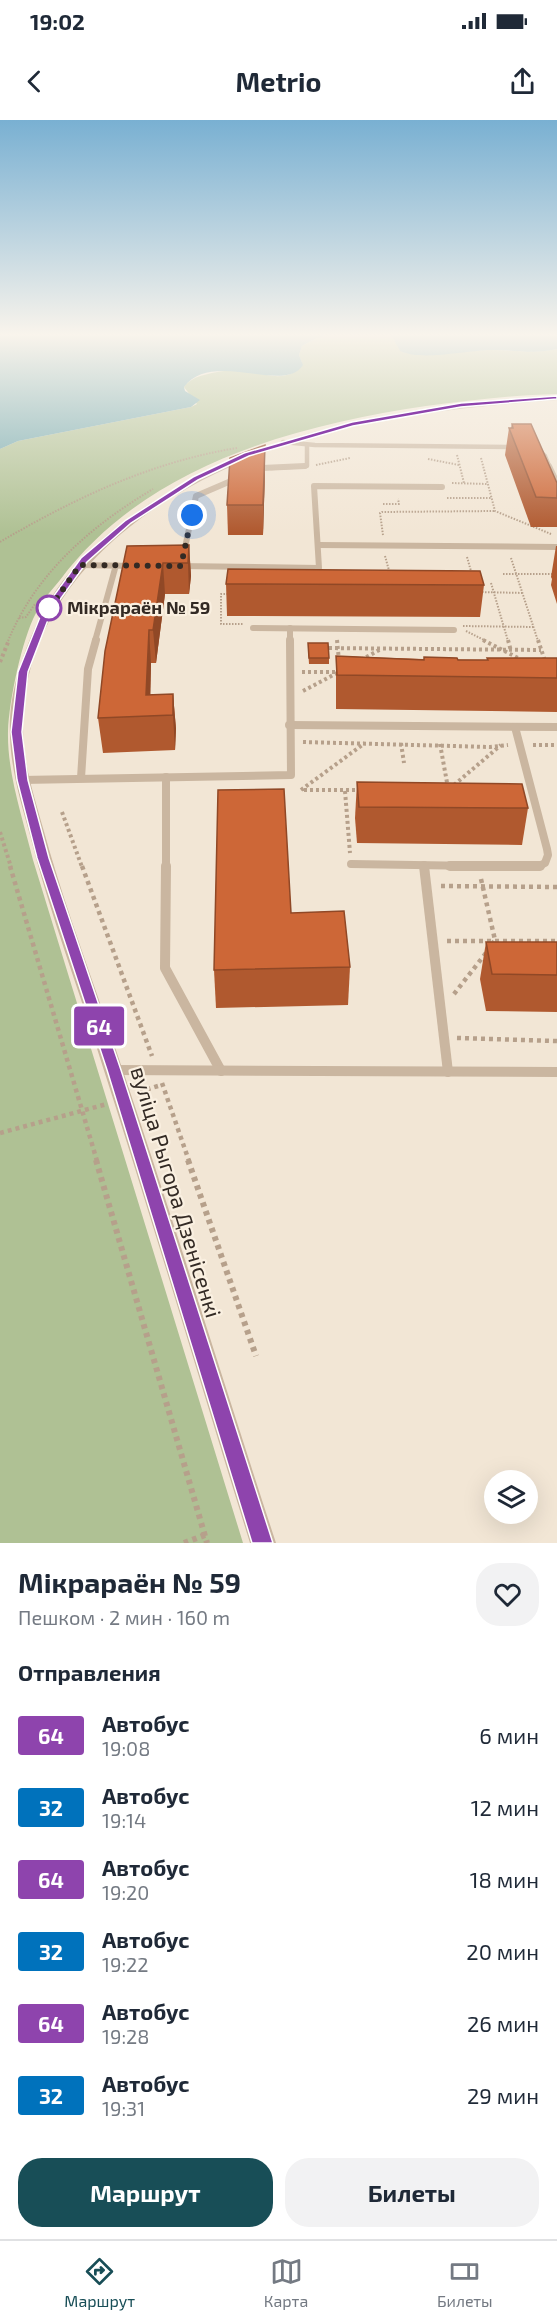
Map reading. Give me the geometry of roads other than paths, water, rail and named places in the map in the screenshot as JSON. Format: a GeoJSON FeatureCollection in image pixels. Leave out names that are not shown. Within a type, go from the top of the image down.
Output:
{"type":"FeatureCollection","features":[{"type":"Feature","properties":{"kind":"street","name":"вуліца Рыгора Дзенісенкі"},"geometry":{"type":"LineString","coordinates":[[262,1543],[114,1070],[43,858],[22,780],[16,732],[23,672],[47,612],[80,565],[128,521],[173,491],[237,459],[283,442],[352,424],[430,409],[541,399]]}},
{"type":"Feature","properties":{"kind":"lane"},"geometry":{"type":"LineString","coordinates":[[283,442],[307,445],[530,447],[539,449],[545,456],[557,483]]}},
{"type":"Feature","properties":{"kind":"lane"},"geometry":{"type":"LineString","coordinates":[[181,566],[195,496],[262,468],[307,466],[307,445]]}},
{"type":"Feature","properties":{"kind":"lane"},"geometry":{"type":"LineString","coordinates":[[170,566],[320,568],[314,486],[442,487]]}},
{"type":"Feature","properties":{"kind":"lane"},"geometry":{"type":"LineString","coordinates":[[318,545],[557,547]]}},
{"type":"Feature","properties":{"kind":"lane"},"geometry":{"type":"LineString","coordinates":[[80,565],[138,566]]}},
{"type":"Feature","properties":{"kind":"lane"},"geometry":{"type":"LineString","coordinates":[[81,778],[88,669],[116,566]]}},
{"type":"Feature","properties":{"kind":"lane"},"geometry":{"type":"LineString","coordinates":[[254,628],[455,628]]}},
{"type":"Feature","properties":{"kind":"lane"},"geometry":{"type":"LineString","coordinates":[[22,780],[291,775],[290,628]]}},
{"type":"Feature","properties":{"kind":"lane"},"geometry":{"type":"LineString","coordinates":[[289,725],[557,727]]}},
{"type":"Feature","properties":{"kind":"lane"},"geometry":{"type":"LineString","coordinates":[[351,864],[537,867],[545,863],[548,855],[515,727]]}},
{"type":"Feature","properties":{"kind":"lane"},"geometry":{"type":"LineString","coordinates":[[166,777],[165,968],[221,1071]]}},
{"type":"Feature","properties":{"kind":"lane"},"geometry":{"type":"LineString","coordinates":[[424,865],[448,1072]]}},
{"type":"Feature","properties":{"kind":"lane"},"geometry":{"type":"LineString","coordinates":[[114,1070],[557,1072]]}},
{"type":"Feature","properties":{"kind":"water"},"geometry":{"type":"Polygon","coordinates":[[[0,399],[200,400],[191,407],[18,441],[0,449],[0,399]]]}},
{"type":"Feature","properties":{"kind":"place","name":"Мікрараён № 59"},"geometry":{"type":"Point","coordinates":[49,608]}}]}
